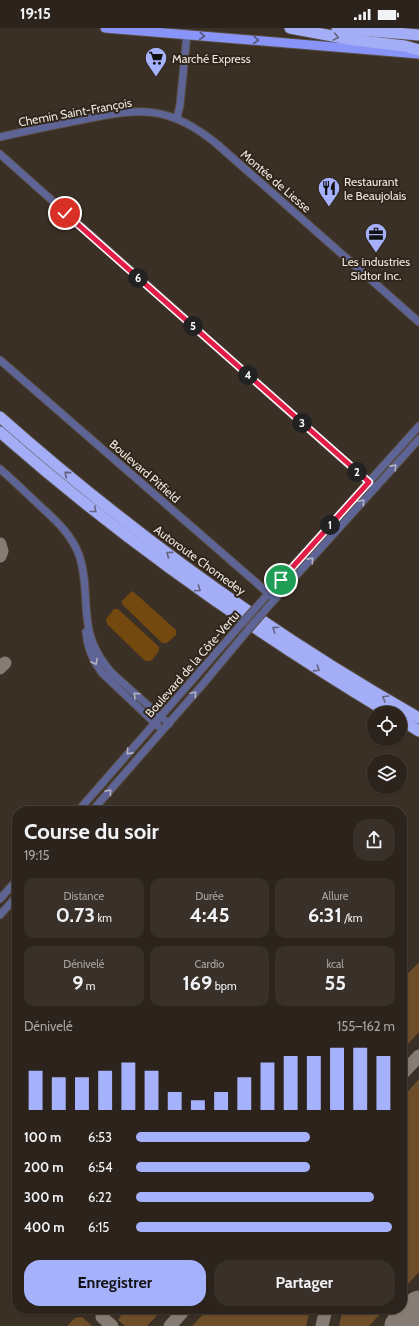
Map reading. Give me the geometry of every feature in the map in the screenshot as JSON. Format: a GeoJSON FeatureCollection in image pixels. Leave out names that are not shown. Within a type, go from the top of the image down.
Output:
{"type":"FeatureCollection","features":[{"type":"Feature","properties":{"kind":"highway"},"geometry":{"type":"LineString","coordinates":[[290,28],[354,40],[405,46],[419,50]]}},
{"type":"Feature","properties":{"kind":"highway"},"geometry":{"type":"LineString","coordinates":[[337,28],[419,35]]}},
{"type":"Feature","properties":{"kind":"highway","name":"Autoroute Chomedey"},"geometry":{"type":"LineString","coordinates":[[0,417],[109,509],[196,574],[310,652],[419,718]]}},
{"type":"Feature","properties":{"kind":"highway","name":"Autoroute Chomedey"},"geometry":{"type":"LineString","coordinates":[[0,432],[97,512],[185,579],[288,650],[378,706]]}},
{"type":"Feature","properties":{"kind":"highway"},"geometry":{"type":"LineString","coordinates":[[407,724],[419,730]]}},
{"type":"Feature","properties":{"kind":"main road"},"geometry":{"type":"LineString","coordinates":[[105,28],[419,54]]}},
{"type":"Feature","properties":{"kind":"street"},"geometry":{"type":"LineString","coordinates":[[177,118],[180,105],[187,34]]}},
{"type":"Feature","properties":{"kind":"street","name":"Chemin Saint-François"},"geometry":{"type":"LineString","coordinates":[[0,137],[128,111],[151,112],[177,118]]}},
{"type":"Feature","properties":{"kind":"street","name":"Montée de Liesse"},"geometry":{"type":"LineString","coordinates":[[177,118],[212,140],[419,322]]}},
{"type":"Feature","properties":{"kind":"street"},"geometry":{"type":"LineString","coordinates":[[0,154],[375,488]]}},
{"type":"Feature","properties":{"kind":"street","name":"Boulevard Pitfield"},"geometry":{"type":"LineString","coordinates":[[0,360],[275,599]]}},
{"type":"Feature","properties":{"kind":"street","name":"Boulevard de la Côte-Vertu"},"geometry":{"type":"LineString","coordinates":[[82,806],[236,630],[419,426]]}},
{"type":"Feature","properties":{"kind":"street","name":"Boulevard de la Côte-Vertu"},"geometry":{"type":"LineString","coordinates":[[96,806],[267,608],[419,439]]}},
{"type":"Feature","properties":{"kind":"street"},"geometry":{"type":"LineString","coordinates":[[0,469],[59,523],[77,550],[83,569],[88,644],[92,657],[98,668],[111,682],[158,720],[168,724]]}},
{"type":"Feature","properties":{"kind":"street"},"geometry":{"type":"LineString","coordinates":[[158,720],[162,730]]}},
{"type":"Feature","properties":{"kind":"street"},"geometry":{"type":"LineString","coordinates":[[0,899],[12,886]]}},
{"type":"Feature","properties":{"kind":"street"},"geometry":{"type":"LineString","coordinates":[[0,915],[12,902]]}},
{"type":"Feature","properties":{"kind":"shaded area"},"geometry":{"type":"Polygon","coordinates":[[[132,591],[176,630],[176,635],[167,643],[162,643],[122,604],[122,601],[132,591]]]}},
{"type":"Feature","properties":{"kind":"shaded area"},"geometry":{"type":"Polygon","coordinates":[[[114,609],[118,609],[159,647],[159,651],[151,661],[144,660],[107,624],[106,619],[114,609]]]}},
{"type":"Feature","properties":{"kind":"shaded area"},"geometry":{"type":"Polygon","coordinates":[[[419,962],[419,1032],[407,1045],[407,975],[419,962]]]}},
{"type":"Feature","properties":{"kind":"shaded area"},"geometry":{"type":"Polygon","coordinates":[[[419,1079],[419,1272],[407,1285],[407,1092],[419,1079]]]}},
{"type":"Feature","properties":{"kind":"shaded area"},"geometry":{"type":"Polygon","coordinates":[[[119,1314],[158,1314],[147,1326],[125,1326],[118,1320],[121,1316],[119,1314]]]}},
{"type":"Feature","properties":{"kind":"shaded area"},"geometry":{"type":"Polygon","coordinates":[[[203,1314],[309,1314],[306,1326],[192,1326],[203,1314]]]}},
{"type":"Feature","properties":{"kind":"shaded area"},"geometry":{"type":"Polygon","coordinates":[[[342,1314],[380,1314],[369,1326],[339,1326],[342,1314]]]}},
{"type":"Feature","properties":{"kind":"shaded area"},"geometry":{"type":"Polygon","coordinates":[[[82,1317],[92,1326],[67,1326],[75,1318],[82,1317]]]}},
{"type":"Feature","properties":{"kind":"taxiway"},"geometry":{"type":"LineString","coordinates":[[0,544],[2,551],[0,556]]}},
{"type":"Feature","properties":{"kind":"taxiway"},"geometry":{"type":"LineString","coordinates":[[0,668],[5,663]]}},
{"type":"Feature","properties":{"kind":"taxiway"},"geometry":{"type":"LineString","coordinates":[[407,1069],[419,1056]]}},
{"type":"Feature","properties":{"kind":"taxiway"},"geometry":{"type":"LineString","coordinates":[[170,1326],[181,1314]]}},
{"type":"Feature","properties":{"kind":"taxiway"},"geometry":{"type":"LineString","coordinates":[[322,1326],[325,1314]]}},
{"type":"Feature","properties":{"kind":"taxiway"},"geometry":{"type":"LineString","coordinates":[[102,1317],[112,1326]]}},
{"type":"Feature","properties":{"kind":"runway"},"geometry":{"type":"LineString","coordinates":[[401,1326],[419,1307]]}},
{"type":"Feature","properties":{"kind":"place","name":"Marché Express"},"geometry":{"type":"Point","coordinates":[156,78]}},
{"type":"Feature","properties":{"kind":"place","name":"Restaurant le Beaujolais"},"geometry":{"type":"Point","coordinates":[329,208]}},
{"type":"Feature","properties":{"kind":"place","name":"Les industries Sidtor Inc."},"geometry":{"type":"Point","coordinates":[376,254]}},
{"type":"Feature","properties":{"kind":"route"},"geometry":{"type":"LineString","coordinates":[[65,213],[369,482],[281,580]]}}]}
